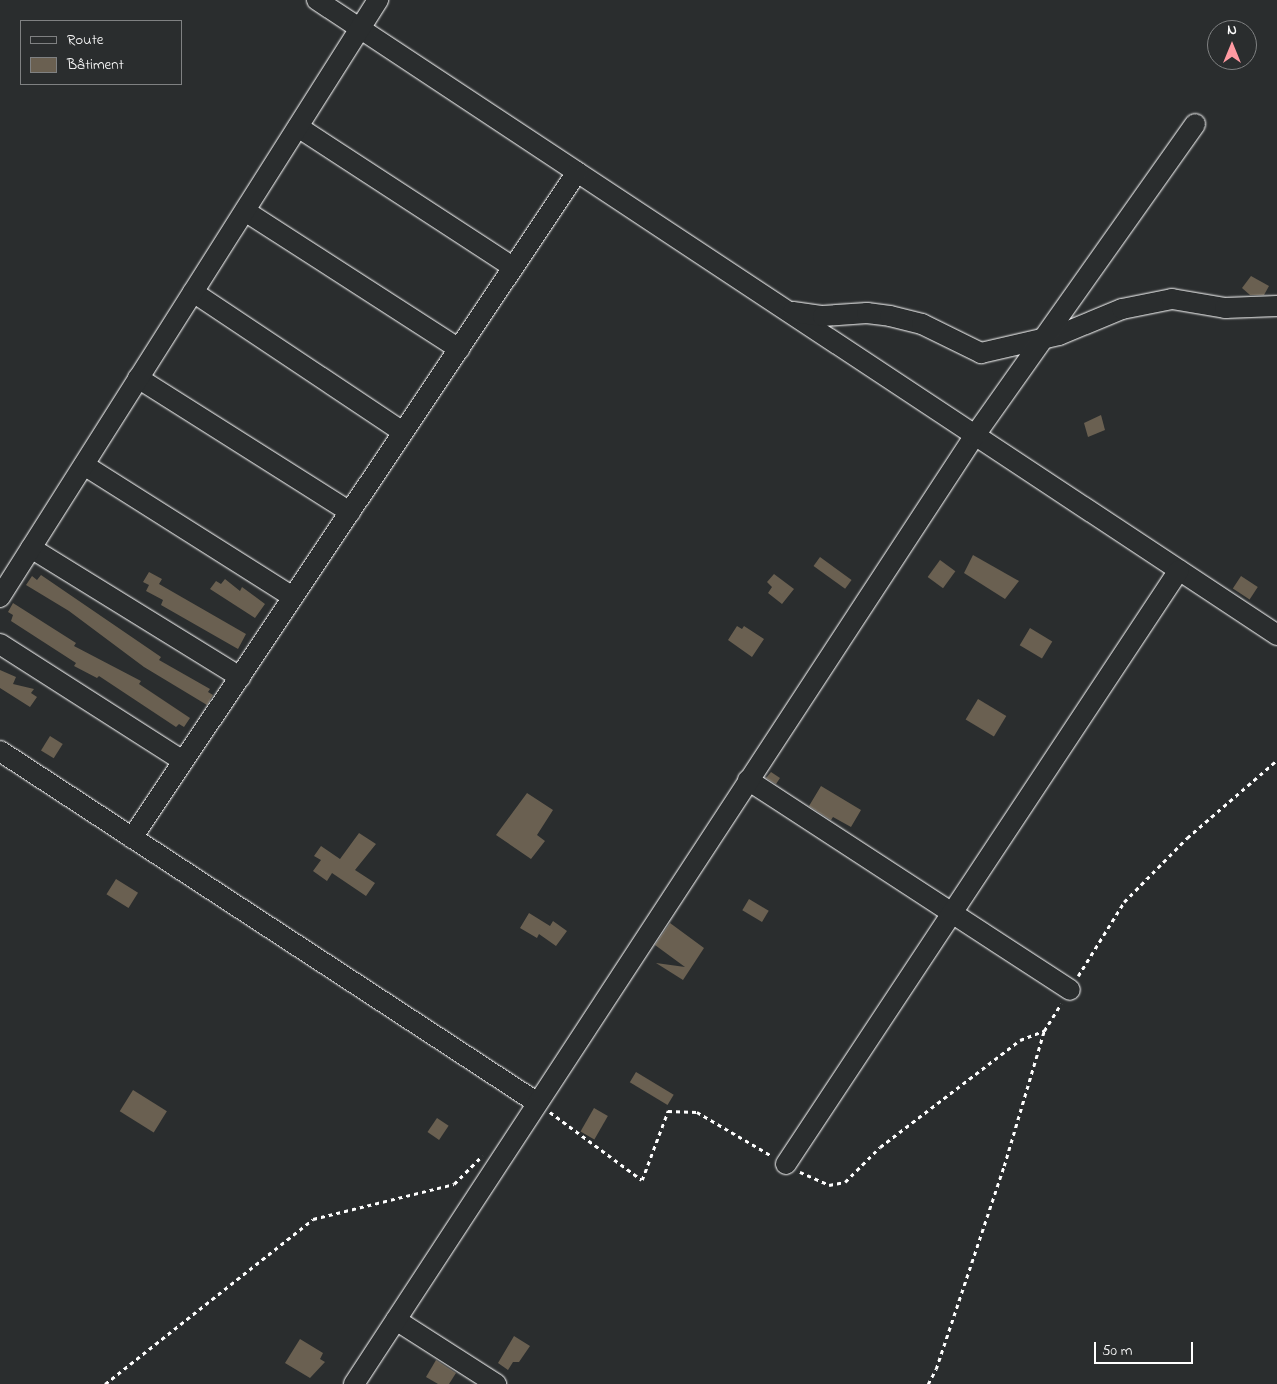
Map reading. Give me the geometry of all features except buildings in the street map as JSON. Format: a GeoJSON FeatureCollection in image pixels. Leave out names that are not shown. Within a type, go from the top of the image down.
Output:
{"type":"FeatureCollection","features":[{"type":"Feature","properties":{"kind":"street"},"geometry":{"type":"LineString","coordinates":[[317,0],[1277,635]]}},
{"type":"Feature","properties":{"kind":"street"},"geometry":{"type":"LineString","coordinates":[[0,596],[378,0]]}},
{"type":"Feature","properties":{"kind":"street"},"geometry":{"type":"LineString","coordinates":[[354,1384],[536,1102],[975,435],[1195,124]]}},
{"type":"Feature","properties":{"kind":"street"},"geometry":{"type":"LineString","coordinates":[[298,127],[513,267]]}},
{"type":"Feature","properties":{"kind":"street"},"geometry":{"type":"LineString","coordinates":[[132,838],[577,172]]}},
{"type":"Feature","properties":{"kind":"street"},"geometry":{"type":"LineString","coordinates":[[245,210],[458,349]]}},
{"type":"Feature","properties":{"kind":"street"},"geometry":{"type":"LineString","coordinates":[[193,292],[403,432]]}},
{"type":"Feature","properties":{"kind":"street"},"geometry":{"type":"LineString","coordinates":[[789,312],[823,316],[867,313],[890,316],[922,324],[981,353],[1043,339],[1122,309],[1172,299],[1224,308],[1277,306]]}},
{"type":"Feature","properties":{"kind":"street"},"geometry":{"type":"LineString","coordinates":[[138,378],[350,512]]}},
{"type":"Feature","properties":{"kind":"street"},"geometry":{"type":"LineString","coordinates":[[84,465],[293,597]]}},
{"type":"Feature","properties":{"kind":"street"},"geometry":{"type":"LineString","coordinates":[[31,548],[240,677]]}},
{"type":"Feature","properties":{"kind":"street"},"geometry":{"type":"LineString","coordinates":[[786,1164],[1179,570]]}},
{"type":"Feature","properties":{"kind":"street"},"geometry":{"type":"LineString","coordinates":[[0,644],[184,761]]}},
{"type":"Feature","properties":{"kind":"street"},"geometry":{"type":"LineString","coordinates":[[0,751],[536,1102]]}},
{"type":"Feature","properties":{"kind":"street"},"geometry":{"type":"LineString","coordinates":[[748,780],[1070,990]]}},
{"type":"Feature","properties":{"kind":"street"},"geometry":{"type":"LineString","coordinates":[[396,1320],[474,1378],[496,1384]]}},
{"type":"Feature","properties":{"kind":"path"},"geometry":{"type":"LineString","coordinates":[[928,1384],[936,1369],[1004,1166],[1044,1031],[1124,902],[1187,838],[1277,760]]}},
{"type":"Feature","properties":{"kind":"path"},"geometry":{"type":"LineString","coordinates":[[536,1102],[642,1180],[668,1111],[697,1112],[786,1164],[829,1185],[845,1182],[880,1146],[1020,1040],[1044,1031]]}},
{"type":"Feature","properties":{"kind":"path"},"geometry":{"type":"LineString","coordinates":[[105,1384],[313,1219],[454,1184],[488,1150]]}}]}
